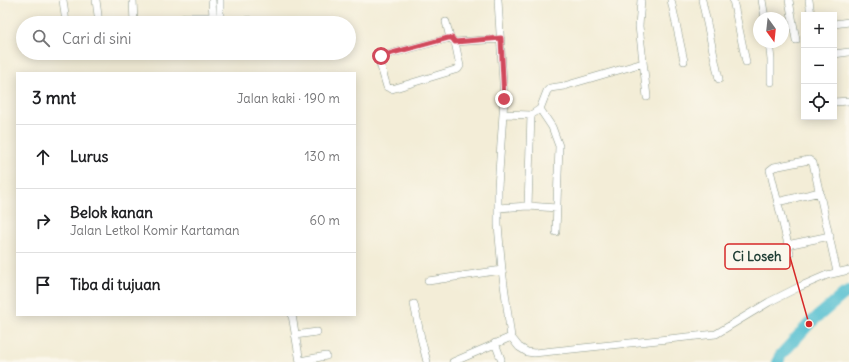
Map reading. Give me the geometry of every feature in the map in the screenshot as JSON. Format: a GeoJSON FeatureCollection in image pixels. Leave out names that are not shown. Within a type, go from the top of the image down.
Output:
{"type":"FeatureCollection","features":[{"type":"Feature","properties":{"kind":"street"},"geometry":{"type":"LineString","coordinates":[[63,0],[65,16]]}},
{"type":"Feature","properties":{"kind":"street"},"geometry":{"type":"LineString","coordinates":[[96,0],[98,16]]}},
{"type":"Feature","properties":{"kind":"street"},"geometry":{"type":"LineString","coordinates":[[132,0],[133,16]]}},
{"type":"Feature","properties":{"kind":"street"},"geometry":{"type":"LineString","coordinates":[[212,0],[214,16]]}},
{"type":"Feature","properties":{"kind":"street"},"geometry":{"type":"LineString","coordinates":[[220,0],[220,16]]}},
{"type":"Feature","properties":{"kind":"street"},"geometry":{"type":"LineString","coordinates":[[498,0],[504,93],[499,165],[498,225],[502,270],[511,337],[519,347],[527,352],[534,353],[716,334],[769,302],[799,287],[837,272],[849,270]]}},
{"type":"Feature","properties":{"kind":"street"},"geometry":{"type":"LineString","coordinates":[[641,0],[639,26],[647,97]]}},
{"type":"Feature","properties":{"kind":"street"},"geometry":{"type":"LineString","coordinates":[[671,0],[684,61]]}},
{"type":"Feature","properties":{"kind":"street"},"geometry":{"type":"LineString","coordinates":[[702,0],[719,79]]}},
{"type":"Feature","properties":{"kind":"street"},"geometry":{"type":"LineString","coordinates":[[733,0],[746,62]]}},
{"type":"Feature","properties":{"kind":"street"},"geometry":{"type":"LineString","coordinates":[[762,0],[764,12]]}},
{"type":"Feature","properties":{"kind":"street"},"geometry":{"type":"LineString","coordinates":[[789,0],[796,40]]}},
{"type":"Feature","properties":{"kind":"street"},"geometry":{"type":"LineString","coordinates":[[809,0],[811,12]]}},
{"type":"Feature","properties":{"kind":"street"},"geometry":{"type":"LineString","coordinates":[[446,22],[453,40],[460,66],[458,70],[392,88],[387,87],[379,60],[382,56],[453,40],[501,38]]}},
{"type":"Feature","properties":{"kind":"street"},"geometry":{"type":"LineString","coordinates":[[837,24],[849,22]]}},
{"type":"Feature","properties":{"kind":"street"},"geometry":{"type":"LineString","coordinates":[[770,48],[771,82]]}},
{"type":"Feature","properties":{"kind":"street"},"geometry":{"type":"LineString","coordinates":[[837,54],[849,52]]}},
{"type":"Feature","properties":{"kind":"street"},"geometry":{"type":"LineString","coordinates":[[503,114],[531,115],[540,110],[547,91],[550,88],[564,86],[643,63]]}},
{"type":"Feature","properties":{"kind":"street"},"geometry":{"type":"LineString","coordinates":[[837,102],[849,101]]}},
{"type":"Feature","properties":{"kind":"street"},"geometry":{"type":"LineString","coordinates":[[540,110],[554,132],[560,146],[556,232]]}},
{"type":"Feature","properties":{"kind":"street"},"geometry":{"type":"LineString","coordinates":[[528,206],[531,115]]}},
{"type":"Feature","properties":{"kind":"street"},"geometry":{"type":"LineString","coordinates":[[790,253],[770,172],[775,166],[811,160],[813,162],[820,192],[837,272]]}},
{"type":"Feature","properties":{"kind":"street"},"geometry":{"type":"LineString","coordinates":[[777,202],[820,192]]}},
{"type":"Feature","properties":{"kind":"street"},"geometry":{"type":"LineString","coordinates":[[498,208],[528,206],[557,208]]}},
{"type":"Feature","properties":{"kind":"street"},"geometry":{"type":"LineString","coordinates":[[788,245],[830,236]]}},
{"type":"Feature","properties":{"kind":"street"},"geometry":{"type":"LineString","coordinates":[[428,281],[502,270]]}},
{"type":"Feature","properties":{"kind":"street"},"geometry":{"type":"LineString","coordinates":[[414,304],[420,338],[427,362]]}},
{"type":"Feature","properties":{"kind":"street"},"geometry":{"type":"LineString","coordinates":[[292,316],[300,361],[326,356]]}},
{"type":"Feature","properties":{"kind":"street"},"geometry":{"type":"LineString","coordinates":[[295,336],[317,332]]}},
{"type":"Feature","properties":{"kind":"street"},"geometry":{"type":"LineString","coordinates":[[453,362],[511,337]]}},
{"type":"Feature","properties":{"kind":"street"},"geometry":{"type":"LineString","coordinates":[[496,343],[501,359]]}},
{"type":"Feature","properties":{"kind":"waterway"},"geometry":{"type":"LineString","coordinates":[[778,362],[780,356],[809,324],[844,294],[849,292]]}},
{"type":"Feature","properties":{"kind":"place","name":"Ci Loseh"},"geometry":{"type":"Point","coordinates":[809,324]}},
{"type":"Feature","properties":{"kind":"route"},"geometry":{"type":"LineString","coordinates":[[381,56],[448,38],[452,38],[455,42],[501,38],[504,99]]}}]}
